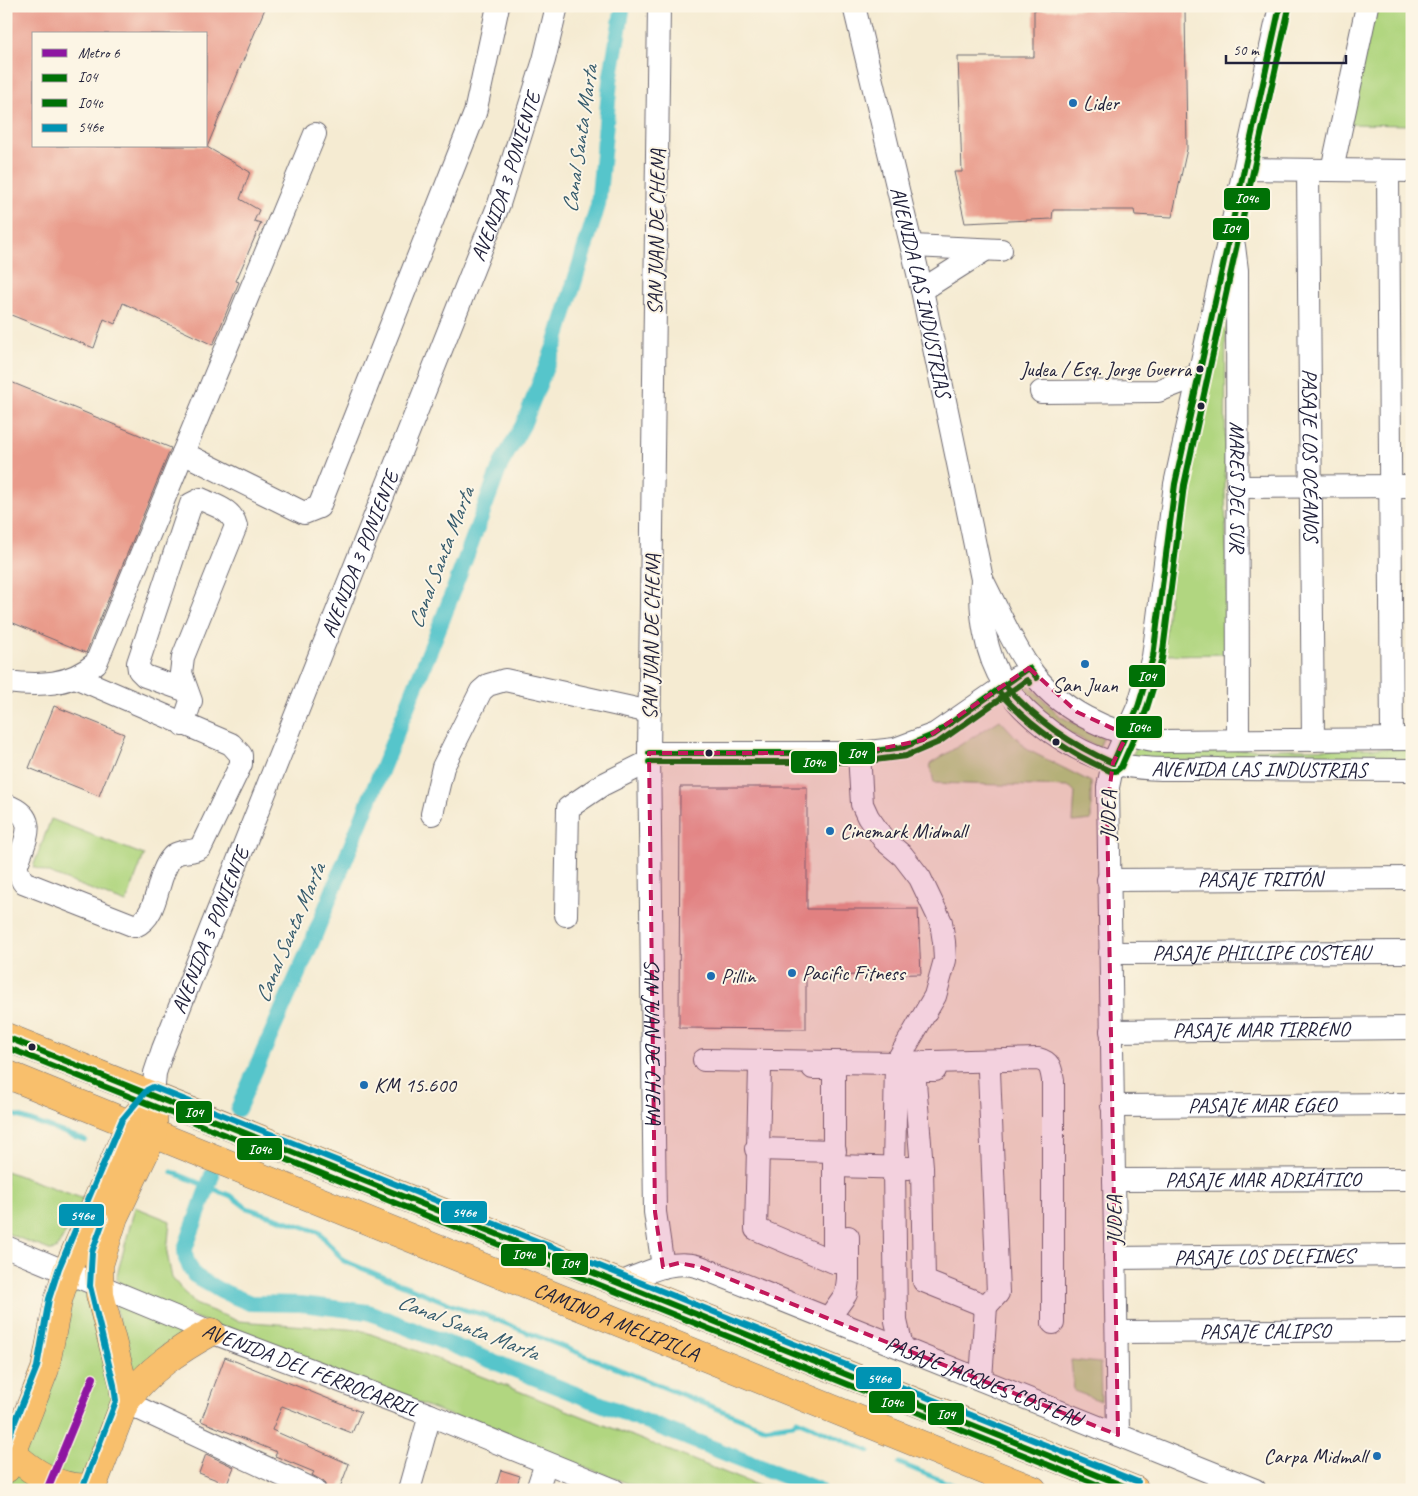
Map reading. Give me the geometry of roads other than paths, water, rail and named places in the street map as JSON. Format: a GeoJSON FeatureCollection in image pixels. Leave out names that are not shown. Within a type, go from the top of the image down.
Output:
{"type":"FeatureCollection","features":[{"type":"Feature","properties":{"kind":"main road","name":"CAMINO A MELIPILLA"},"geometry":{"type":"LineString","coordinates":[[6,1037],[1135,1490]]}},
{"type":"Feature","properties":{"kind":"main road","name":"CAMINO A MELIPILLA"},"geometry":{"type":"LineString","coordinates":[[6,1074],[1033,1490]]}},
{"type":"Feature","properties":{"kind":"main road","name":"AVENIDA 3 PONIENTE"},"geometry":{"type":"LineString","coordinates":[[126,1402],[124,1383],[106,1322],[99,1286],[99,1265],[106,1238],[153,1096]]}},
{"type":"Feature","properties":{"kind":"main road","name":"AVENIDA 3 PONIENTE"},"geometry":{"type":"LineString","coordinates":[[8,1464],[47,1362],[58,1301],[68,1271],[142,1128]]}},
{"type":"Feature","properties":{"kind":"main road"},"geometry":{"type":"LineString","coordinates":[[8,1464],[26,1465],[49,1479],[68,1486],[92,1488],[126,1402],[142,1381],[154,1370],[190,1343],[210,1332]]}},
{"type":"Feature","properties":{"kind":"street"},"geometry":{"type":"LineString","coordinates":[[183,453],[304,513],[319,507],[475,112],[498,6]]}},
{"type":"Feature","properties":{"kind":"street","name":"AVENIDA 3 PONIENTE"},"geometry":{"type":"LineString","coordinates":[[153,1096],[155,1073],[167,1040],[499,204],[544,60],[557,6]]}},
{"type":"Feature","properties":{"kind":"street","name":"SAN JUAN DE CHENA"},"geometry":{"type":"LineString","coordinates":[[659,6],[649,757],[655,1212],[663,1267]]}},
{"type":"Feature","properties":{"kind":"street","name":"AVENIDA LAS INDUSTRIAS"},"geometry":{"type":"LineString","coordinates":[[854,6],[922,290],[982,578],[981,614],[995,666],[1005,685],[1045,727],[1076,747],[1113,763],[1165,768],[1412,770]]}},
{"type":"Feature","properties":{"kind":"street","name":"JUDEA"},"geometry":{"type":"LineString","coordinates":[[1118,1435],[1107,797],[1113,763],[1127,735],[1144,690],[1153,657],[1175,484],[1280,6]]}},
{"type":"Feature","properties":{"kind":"street"},"geometry":{"type":"LineString","coordinates":[[1332,170],[1367,6]]}},
{"type":"Feature","properties":{"kind":"street"},"geometry":{"type":"LineString","coordinates":[[6,682],[36,685],[65,681],[83,674],[96,663],[315,134]]}},
{"type":"Feature","properties":{"kind":"street"},"geometry":{"type":"LineString","coordinates":[[1245,169],[1412,171]]}},
{"type":"Feature","properties":{"kind":"street","name":"PASAJE LOS OCÉANOS"},"geometry":{"type":"LineString","coordinates":[[1308,170],[1314,740]]}},
{"type":"Feature","properties":{"kind":"street"},"geometry":{"type":"LineString","coordinates":[[1388,171],[1401,486],[1402,739]]}},
{"type":"Feature","properties":{"kind":"street","name":"MARES DEL SUR"},"geometry":{"type":"LineString","coordinates":[[1231,234],[1237,270],[1238,740]]}},
{"type":"Feature","properties":{"kind":"street"},"geometry":{"type":"LineString","coordinates":[[912,246],[993,250],[922,290]]}},
{"type":"Feature","properties":{"kind":"street"},"geometry":{"type":"LineString","coordinates":[[1041,392],[1158,391],[1199,375]]}},
{"type":"Feature","properties":{"kind":"street"},"geometry":{"type":"LineString","coordinates":[[1238,487],[1401,486]]}},
{"type":"Feature","properties":{"kind":"street"},"geometry":{"type":"LineString","coordinates":[[183,725],[191,701],[182,673],[182,657],[236,526],[234,517],[229,512],[201,499],[191,504],[138,663],[139,670],[145,676],[187,691]]}},
{"type":"Feature","properties":{"kind":"street","name":"AVENIDA LAS INDUSTRIAS"},"geometry":{"type":"LineString","coordinates":[[982,578],[1012,640],[1029,668],[1052,693],[1077,712],[1127,735],[1160,741],[1402,739]]}},
{"type":"Feature","properties":{"kind":"street"},"geometry":{"type":"LineString","coordinates":[[566,915],[568,808],[649,757],[859,753],[895,749],[935,734],[1029,668]]}},
{"type":"Feature","properties":{"kind":"street"},"geometry":{"type":"LineString","coordinates":[[6,805],[20,810],[27,818],[28,827],[16,868],[23,882],[135,926],[142,923],[147,917],[166,866],[173,855],[181,852],[195,851],[201,847],[241,764],[241,755],[231,744],[75,677]]}},
{"type":"Feature","properties":{"kind":"street"},"geometry":{"type":"LineString","coordinates":[[432,814],[443,767],[481,691],[488,685],[505,680],[650,712]]}},
{"type":"Feature","properties":{"kind":"street"},"geometry":{"type":"LineString","coordinates":[[859,753],[862,804],[868,817],[884,840],[903,856],[915,872],[942,922],[945,960],[934,996],[896,1063],[894,1168],[896,1321],[902,1347]]}},
{"type":"Feature","properties":{"kind":"street","name":"PASAJE TRITÓN"},"geometry":{"type":"LineString","coordinates":[[1108,880],[1412,878]]}},
{"type":"Feature","properties":{"kind":"street","name":"PASAJE PHILLIPE COSTEAU"},"geometry":{"type":"LineString","coordinates":[[1110,953],[1412,952]]}},
{"type":"Feature","properties":{"kind":"street","name":"PASAJE MAR TIRRENO"},"geometry":{"type":"LineString","coordinates":[[1111,1030],[1412,1028]]}},
{"type":"Feature","properties":{"kind":"street"},"geometry":{"type":"LineString","coordinates":[[829,1318],[846,1294],[848,1279],[834,1068],[760,1068],[703,1065],[1038,1059],[1047,1062],[1052,1071],[1053,1323]]}},
{"type":"Feature","properties":{"kind":"street"},"geometry":{"type":"LineString","coordinates":[[760,1068],[756,1149],[756,1229],[834,1262],[843,1061]]}},
{"type":"Feature","properties":{"kind":"street"},"geometry":{"type":"LineString","coordinates":[[986,1306],[924,1281],[922,1167],[914,1070],[1052,1071]]}},
{"type":"Feature","properties":{"kind":"street"},"geometry":{"type":"LineString","coordinates":[[981,1379],[986,1306],[998,1293],[989,1071]]}},
{"type":"Feature","properties":{"kind":"street","name":"PASAJE MAR EGEO"},"geometry":{"type":"LineString","coordinates":[[1112,1106],[1412,1104]]}},
{"type":"Feature","properties":{"kind":"street"},"geometry":{"type":"LineString","coordinates":[[756,1149],[894,1168],[922,1167]]}},
{"type":"Feature","properties":{"kind":"street","name":"PASAJE MAR ADRIÁTICO"},"geometry":{"type":"LineString","coordinates":[[1114,1180],[1412,1179]]}},
{"type":"Feature","properties":{"kind":"street","name":"AVENIDA DEL FERROCARRIL"},"geometry":{"type":"LineString","coordinates":[[6,1246],[210,1332],[430,1415],[614,1490]]}},
{"type":"Feature","properties":{"kind":"street","name":"PASAJE LOS DELFINES"},"geometry":{"type":"LineString","coordinates":[[1115,1258],[1412,1255]]}},
{"type":"Feature","properties":{"kind":"street","name":"PASAJE JACQUES COSTEAU"},"geometry":{"type":"LineString","coordinates":[[663,1267],[687,1264],[713,1271],[1255,1490]]}},
{"type":"Feature","properties":{"kind":"street"},"geometry":{"type":"LineString","coordinates":[[620,1283],[663,1267]]}},
{"type":"Feature","properties":{"kind":"street","name":"PASAJE CALIPSO"},"geometry":{"type":"LineString","coordinates":[[1117,1332],[1412,1330]]}},
{"type":"Feature","properties":{"kind":"street"},"geometry":{"type":"LineString","coordinates":[[126,1402],[314,1490]]}},
{"type":"Feature","properties":{"kind":"street"},"geometry":{"type":"LineString","coordinates":[[410,1490],[430,1415]]}},
{"type":"Feature","properties":{"kind":"street"},"geometry":{"type":"LineString","coordinates":[[537,1490],[546,1463]]}},
{"type":"Feature","properties":{"kind":"waterway","name":"Canal Santa Marta"},"geometry":{"type":"LineString","coordinates":[[238,1109],[312,942],[443,618],[501,464],[523,425],[556,342],[598,205],[610,81],[623,6]]}},
{"type":"Feature","properties":{"kind":"waterway"},"geometry":{"type":"LineString","coordinates":[[6,1112],[85,1140]]}},
{"type":"Feature","properties":{"kind":"waterway"},"geometry":{"type":"LineString","coordinates":[[172,1172],[231,1196],[247,1208],[319,1232],[344,1261],[465,1310],[482,1314],[765,1428],[793,1424],[797,1420],[869,1451]]}},
{"type":"Feature","properties":{"kind":"waterway","name":"Canal Santa Marta"},"geometry":{"type":"LineString","coordinates":[[212,1175],[185,1249],[186,1259],[194,1275],[219,1290],[250,1303],[301,1304],[368,1312],[819,1490]]}},
{"type":"Feature","properties":{"kind":"waterway"},"geometry":{"type":"LineString","coordinates":[[899,1463],[965,1490]]}},
{"type":"Feature","properties":{"kind":"metro line","name":"6"},"geometry":{"type":"LineString","coordinates":[[47,1490],[93,1378]]}},
{"type":"Feature","properties":{"kind":"place","name":"Lider"},"geometry":{"type":"Point","coordinates":[1073,103]}},
{"type":"Feature","properties":{"kind":"place","name":"Judea / Esq. Jorge Guerra"},"geometry":{"type":"Point","coordinates":[1200,369]}},
{"type":"Feature","properties":{"kind":"place","name":"San Juan"},"geometry":{"type":"Point","coordinates":[1085,664]}},
{"type":"Feature","properties":{"kind":"place","name":"Cinemark Midmall"},"geometry":{"type":"Point","coordinates":[830,831]}},
{"type":"Feature","properties":{"kind":"place","name":"Pacific Fitness"},"geometry":{"type":"Point","coordinates":[792,973]}},
{"type":"Feature","properties":{"kind":"place","name":"Pillin"},"geometry":{"type":"Point","coordinates":[711,976]}},
{"type":"Feature","properties":{"kind":"place","name":"KM 15.600"},"geometry":{"type":"Point","coordinates":[364,1085]}},
{"type":"Feature","properties":{"kind":"place","name":"Carpa Midmall"},"geometry":{"type":"Point","coordinates":[1377,1456]}}]}
